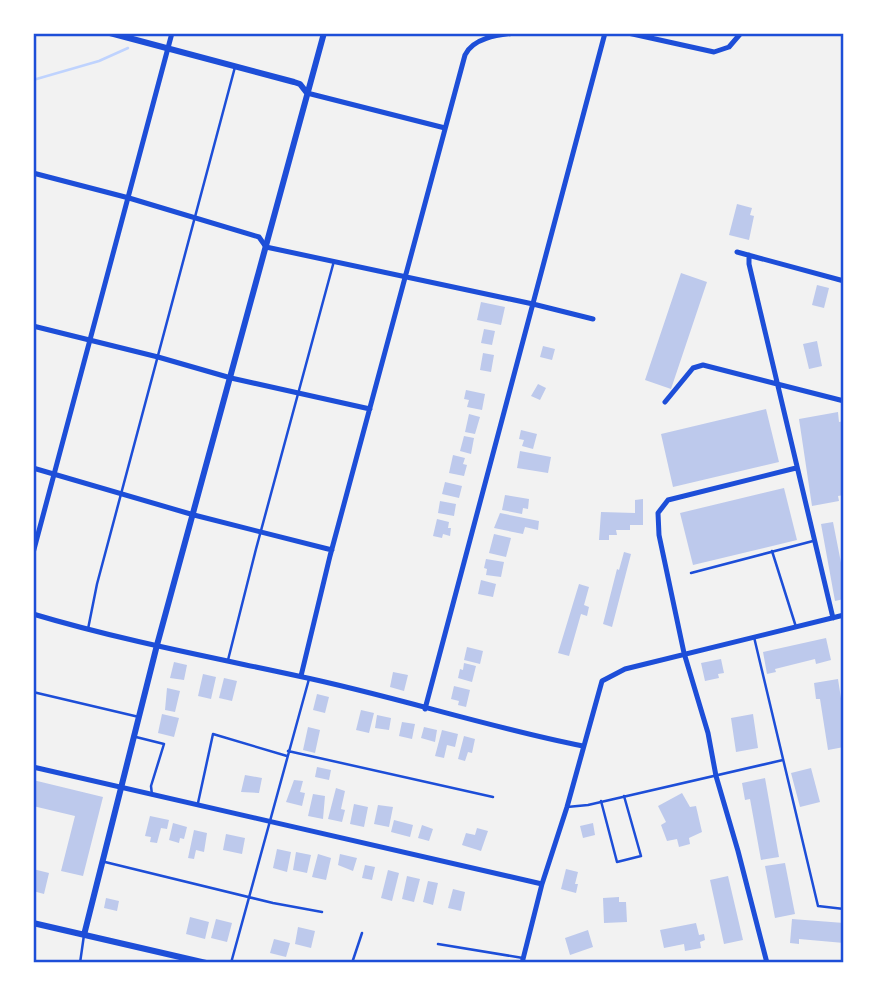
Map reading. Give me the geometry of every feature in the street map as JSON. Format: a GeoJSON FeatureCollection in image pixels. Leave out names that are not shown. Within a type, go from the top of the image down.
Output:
{"type":"FeatureCollection","features":[{"type":"Feature","properties":{"kind":"street"},"geometry":{"type":"LineString","coordinates":[[110,33],[300,84],[307,93],[445,128]]}},
{"type":"Feature","properties":{"kind":"street"},"geometry":{"type":"LineString","coordinates":[[33,554],[172,33]]}},
{"type":"Feature","properties":{"kind":"street"},"geometry":{"type":"LineString","coordinates":[[84,935],[157,645],[324,33]]}},
{"type":"Feature","properties":{"kind":"street"},"geometry":{"type":"LineString","coordinates":[[300,676],[405,276],[468,49],[495,36],[515,33]]}},
{"type":"Feature","properties":{"kind":"street"},"geometry":{"type":"LineString","coordinates":[[425,709],[605,33]]}},
{"type":"Feature","properties":{"kind":"street"},"geometry":{"type":"LineString","coordinates":[[628,33],[714,52],[729,47],[741,33]]}},
{"type":"Feature","properties":{"kind":"street"},"geometry":{"type":"LineString","coordinates":[[33,173],[129,198],[259,237],[266,247],[593,319]]}},
{"type":"Feature","properties":{"kind":"street"},"geometry":{"type":"LineString","coordinates":[[737,252],[844,281]]}},
{"type":"Feature","properties":{"kind":"street"},"geometry":{"type":"LineString","coordinates":[[749,255],[776,383],[833,618]]}},
{"type":"Feature","properties":{"kind":"street"},"geometry":{"type":"LineString","coordinates":[[33,326],[231,378],[370,409]]}},
{"type":"Feature","properties":{"kind":"street"},"geometry":{"type":"LineString","coordinates":[[665,402],[697,366],[703,365],[844,401]]}},
{"type":"Feature","properties":{"kind":"street"},"geometry":{"type":"LineString","coordinates":[[33,468],[194,515],[332,550]]}},
{"type":"Feature","properties":{"kind":"street"},"geometry":{"type":"LineString","coordinates":[[767,963],[716,776],[708,733],[684,653],[657,522],[659,509],[668,500],[796,468]]}},
{"type":"Feature","properties":{"kind":"street"},"geometry":{"type":"LineString","coordinates":[[33,614],[88,631],[300,676],[583,746]]}},
{"type":"Feature","properties":{"kind":"street"},"geometry":{"type":"LineString","coordinates":[[522,960],[602,681],[625,669],[844,615]]}},
{"type":"Feature","properties":{"kind":"street"},"geometry":{"type":"LineString","coordinates":[[33,768],[542,884]]}},
{"type":"Feature","properties":{"kind":"street"},"geometry":{"type":"LineString","coordinates":[[33,923],[206,963]]}},
{"type":"Feature","properties":{"kind":"lane"},"geometry":{"type":"LineString","coordinates":[[88,631],[91,610],[235,67]]}},
{"type":"Feature","properties":{"kind":"lane"},"geometry":{"type":"LineString","coordinates":[[228,662],[334,261]]}},
{"type":"Feature","properties":{"kind":"lane"},"geometry":{"type":"LineString","coordinates":[[691,573],[814,541]]}},
{"type":"Feature","properties":{"kind":"lane"},"geometry":{"type":"LineString","coordinates":[[772,551],[796,627]]}},
{"type":"Feature","properties":{"kind":"lane"},"geometry":{"type":"LineString","coordinates":[[754,637],[818,905],[844,908]]}},
{"type":"Feature","properties":{"kind":"lane"},"geometry":{"type":"LineString","coordinates":[[231,963],[310,679]]}},
{"type":"Feature","properties":{"kind":"lane"},"geometry":{"type":"LineString","coordinates":[[33,692],[140,718]]}},
{"type":"Feature","properties":{"kind":"lane"},"geometry":{"type":"LineString","coordinates":[[197,805],[213,734],[287,754],[493,797]]}},
{"type":"Feature","properties":{"kind":"lane"},"geometry":{"type":"LineString","coordinates":[[136,737],[164,744],[150,786],[152,795]]}},
{"type":"Feature","properties":{"kind":"lane"},"geometry":{"type":"LineString","coordinates":[[567,807],[783,760]]}},
{"type":"Feature","properties":{"kind":"lane"},"geometry":{"type":"LineString","coordinates":[[601,801],[617,862],[641,856],[624,796]]}},
{"type":"Feature","properties":{"kind":"lane"},"geometry":{"type":"LineString","coordinates":[[102,861],[273,903],[322,912]]}},
{"type":"Feature","properties":{"kind":"lane"},"geometry":{"type":"LineString","coordinates":[[352,963],[362,933]]}},
{"type":"Feature","properties":{"kind":"lane"},"geometry":{"type":"LineString","coordinates":[[80,963],[84,935]]}},
{"type":"Feature","properties":{"kind":"lane"},"geometry":{"type":"LineString","coordinates":[[438,944],[522,960]]}},
{"type":"Feature","properties":{"kind":"building"},"geometry":{"type":"Polygon","coordinates":[[[737,204],[752,208],[750,215],[754,216],[749,240],[729,235],[737,204]]]}},
{"type":"Feature","properties":{"kind":"building"},"geometry":{"type":"Polygon","coordinates":[[[681,273],[707,282],[671,389],[645,380],[681,273]]]}},
{"type":"Feature","properties":{"kind":"building"},"geometry":{"type":"Polygon","coordinates":[[[817,285],[829,288],[824,308],[812,305],[817,285]]]}},
{"type":"Feature","properties":{"kind":"building"},"geometry":{"type":"Polygon","coordinates":[[[481,302],[505,307],[501,325],[477,320],[481,302]]]}},
{"type":"Feature","properties":{"kind":"building"},"geometry":{"type":"Polygon","coordinates":[[[484,329],[495,331],[492,345],[481,343],[484,329]]]}},
{"type":"Feature","properties":{"kind":"building"},"geometry":{"type":"Polygon","coordinates":[[[817,341],[822,366],[809,369],[803,344],[817,341]]]}},
{"type":"Feature","properties":{"kind":"building"},"geometry":{"type":"Polygon","coordinates":[[[543,346],[555,349],[552,360],[540,357],[543,346]]]}},
{"type":"Feature","properties":{"kind":"building"},"geometry":{"type":"Polygon","coordinates":[[[483,353],[494,355],[491,372],[480,370],[483,353]]]}},
{"type":"Feature","properties":{"kind":"building"},"geometry":{"type":"Polygon","coordinates":[[[538,384],[546,388],[540,400],[531,396],[538,384]]]}},
{"type":"Feature","properties":{"kind":"building"},"geometry":{"type":"Polygon","coordinates":[[[466,390],[485,394],[482,410],[467,407],[469,400],[464,399],[466,390]]]}},
{"type":"Feature","properties":{"kind":"building"},"geometry":{"type":"Polygon","coordinates":[[[766,409],[779,462],[673,487],[661,434],[766,409]]]}},
{"type":"Feature","properties":{"kind":"building"},"geometry":{"type":"Polygon","coordinates":[[[838,412],[839,422],[844,421],[844,495],[838,496],[839,501],[812,506],[799,419],[838,412]]]}},
{"type":"Feature","properties":{"kind":"building"},"geometry":{"type":"Polygon","coordinates":[[[469,414],[480,417],[475,434],[465,432],[469,414]]]}},
{"type":"Feature","properties":{"kind":"building"},"geometry":{"type":"Polygon","coordinates":[[[521,430],[537,434],[533,449],[522,446],[524,440],[519,439],[521,430]]]}},
{"type":"Feature","properties":{"kind":"building"},"geometry":{"type":"Polygon","coordinates":[[[464,436],[474,438],[471,454],[460,451],[464,436]]]}},
{"type":"Feature","properties":{"kind":"building"},"geometry":{"type":"Polygon","coordinates":[[[520,451],[551,457],[548,473],[517,468],[520,451]]]}},
{"type":"Feature","properties":{"kind":"building"},"geometry":{"type":"Polygon","coordinates":[[[453,455],[465,458],[463,464],[467,465],[464,476],[449,473],[453,455]]]}},
{"type":"Feature","properties":{"kind":"building"},"geometry":{"type":"Polygon","coordinates":[[[445,482],[462,486],[459,498],[442,494],[445,482]]]}},
{"type":"Feature","properties":{"kind":"building"},"geometry":{"type":"Polygon","coordinates":[[[784,488],[797,540],[693,565],[680,513],[784,488]]]}},
{"type":"Feature","properties":{"kind":"building"},"geometry":{"type":"Polygon","coordinates":[[[505,495],[529,499],[528,509],[523,508],[522,514],[502,510],[505,495]]]}},
{"type":"Feature","properties":{"kind":"building"},"geometry":{"type":"Polygon","coordinates":[[[643,499],[643,525],[630,525],[630,530],[616,530],[617,535],[609,535],[609,540],[599,540],[601,512],[635,513],[635,500],[643,499]]]}},
{"type":"Feature","properties":{"kind":"building"},"geometry":{"type":"Polygon","coordinates":[[[440,501],[456,504],[454,516],[438,513],[440,501]]]}},
{"type":"Feature","properties":{"kind":"building"},"geometry":{"type":"Polygon","coordinates":[[[500,513],[539,521],[538,530],[525,527],[523,534],[494,528],[500,513]]]}},
{"type":"Feature","properties":{"kind":"building"},"geometry":{"type":"Polygon","coordinates":[[[437,519],[449,522],[450,536],[433,536],[437,519]]]}},
{"type":"Feature","properties":{"kind":"building"},"geometry":{"type":"Polygon","coordinates":[[[833,522],[844,578],[844,599],[835,601],[821,524],[833,522]]]}},
{"type":"Feature","properties":{"kind":"building"},"geometry":{"type":"Polygon","coordinates":[[[494,534],[511,538],[506,557],[489,553],[494,534]]]}},
{"type":"Feature","properties":{"kind":"building"},"geometry":{"type":"Polygon","coordinates":[[[624,552],[631,554],[612,627],[603,624],[624,552]]]}},
{"type":"Feature","properties":{"kind":"building"},"geometry":{"type":"Polygon","coordinates":[[[486,559],[504,562],[501,577],[486,575],[486,559]]]}},
{"type":"Feature","properties":{"kind":"building"},"geometry":{"type":"Polygon","coordinates":[[[481,580],[496,584],[493,597],[478,594],[481,580]]]}},
{"type":"Feature","properties":{"kind":"building"},"geometry":{"type":"Polygon","coordinates":[[[579,584],[589,587],[584,605],[589,607],[587,616],[581,614],[569,656],[558,653],[579,584]]]}},
{"type":"Feature","properties":{"kind":"building"},"geometry":{"type":"Polygon","coordinates":[[[826,638],[831,660],[816,664],[815,659],[775,669],[776,672],[767,674],[763,652],[826,638]]]}},
{"type":"Feature","properties":{"kind":"building"},"geometry":{"type":"Polygon","coordinates":[[[467,647],[483,651],[480,664],[464,660],[467,647]]]}},
{"type":"Feature","properties":{"kind":"building"},"geometry":{"type":"Polygon","coordinates":[[[721,659],[724,673],[718,674],[719,678],[705,681],[701,663],[721,659]]]}},
{"type":"Feature","properties":{"kind":"building"},"geometry":{"type":"Polygon","coordinates":[[[174,662],[187,665],[184,680],[170,678],[174,662]]]}},
{"type":"Feature","properties":{"kind":"building"},"geometry":{"type":"Polygon","coordinates":[[[464,663],[476,666],[472,682],[458,678],[464,663]]]}},
{"type":"Feature","properties":{"kind":"building"},"geometry":{"type":"Polygon","coordinates":[[[393,672],[408,675],[404,691],[390,687],[393,672]]]}},
{"type":"Feature","properties":{"kind":"building"},"geometry":{"type":"Polygon","coordinates":[[[203,674],[216,677],[211,699],[198,696],[203,674]]]}},
{"type":"Feature","properties":{"kind":"building"},"geometry":{"type":"Polygon","coordinates":[[[224,678],[237,681],[232,701],[219,698],[224,678]]]}},
{"type":"Feature","properties":{"kind":"building"},"geometry":{"type":"Polygon","coordinates":[[[838,679],[844,718],[844,747],[828,750],[820,699],[816,699],[814,683],[838,679]]]}},
{"type":"Feature","properties":{"kind":"building"},"geometry":{"type":"Polygon","coordinates":[[[454,686],[470,690],[466,707],[451,699],[454,686]]]}},
{"type":"Feature","properties":{"kind":"building"},"geometry":{"type":"Polygon","coordinates":[[[167,688],[180,691],[175,712],[165,710],[167,688]]]}},
{"type":"Feature","properties":{"kind":"building"},"geometry":{"type":"Polygon","coordinates":[[[317,694],[329,697],[325,713],[313,710],[317,694]]]}},
{"type":"Feature","properties":{"kind":"building"},"geometry":{"type":"Polygon","coordinates":[[[361,710],[374,713],[369,733],[356,730],[361,710]]]}},
{"type":"Feature","properties":{"kind":"building"},"geometry":{"type":"Polygon","coordinates":[[[162,714],[179,718],[174,737],[158,733],[162,714]]]}},
{"type":"Feature","properties":{"kind":"building"},"geometry":{"type":"Polygon","coordinates":[[[753,714],[758,748],[736,752],[731,718],[753,714]]]}},
{"type":"Feature","properties":{"kind":"building"},"geometry":{"type":"Polygon","coordinates":[[[377,715],[391,718],[389,730],[375,728],[377,715]]]}},
{"type":"Feature","properties":{"kind":"building"},"geometry":{"type":"Polygon","coordinates":[[[402,722],[415,724],[412,739],[399,736],[402,722]]]}},
{"type":"Feature","properties":{"kind":"building"},"geometry":{"type":"Polygon","coordinates":[[[308,727],[320,730],[315,753],[303,750],[308,727]]]}},
{"type":"Feature","properties":{"kind":"building"},"geometry":{"type":"Polygon","coordinates":[[[424,727],[437,730],[435,742],[421,738],[424,727]]]}},
{"type":"Feature","properties":{"kind":"building"},"geometry":{"type":"Polygon","coordinates":[[[442,730],[458,734],[455,747],[447,745],[444,758],[435,756],[442,730]]]}},
{"type":"Feature","properties":{"kind":"building"},"geometry":{"type":"Polygon","coordinates":[[[464,736],[475,739],[472,753],[468,752],[465,761],[458,759],[464,736]]]}},
{"type":"Feature","properties":{"kind":"building"},"geometry":{"type":"Polygon","coordinates":[[[317,767],[331,770],[329,780],[315,777],[317,767]]]}},
{"type":"Feature","properties":{"kind":"building"},"geometry":{"type":"Polygon","coordinates":[[[811,768],[820,802],[800,807],[791,773],[811,768]]]}},
{"type":"Feature","properties":{"kind":"building"},"geometry":{"type":"Polygon","coordinates":[[[245,775],[262,778],[259,793],[241,792],[245,775]]]}},
{"type":"Feature","properties":{"kind":"building"},"geometry":{"type":"Polygon","coordinates":[[[765,778],[779,857],[761,860],[750,799],[745,800],[742,783],[765,778]]]}},
{"type":"Feature","properties":{"kind":"building"},"geometry":{"type":"Polygon","coordinates":[[[33,780],[103,797],[83,876],[61,871],[75,816],[33,806],[33,780]]]}},
{"type":"Feature","properties":{"kind":"building"},"geometry":{"type":"Polygon","coordinates":[[[294,780],[303,781],[300,792],[305,793],[302,806],[286,802],[294,780]]]}},
{"type":"Feature","properties":{"kind":"building"},"geometry":{"type":"Polygon","coordinates":[[[336,788],[345,791],[341,809],[345,810],[342,822],[328,819],[336,788]]]}},
{"type":"Feature","properties":{"kind":"building"},"geometry":{"type":"Polygon","coordinates":[[[682,793],[690,807],[696,806],[702,832],[689,838],[690,844],[679,847],[677,839],[667,841],[661,825],[666,822],[658,806],[682,793]]]}},
{"type":"Feature","properties":{"kind":"building"},"geometry":{"type":"Polygon","coordinates":[[[313,794],[325,796],[323,819],[308,816],[313,794]]]}},
{"type":"Feature","properties":{"kind":"building"},"geometry":{"type":"Polygon","coordinates":[[[354,804],[368,807],[364,827],[350,824],[354,804]]]}},
{"type":"Feature","properties":{"kind":"building"},"geometry":{"type":"Polygon","coordinates":[[[378,805],[393,807],[389,827],[374,824],[378,805]]]}},
{"type":"Feature","properties":{"kind":"building"},"geometry":{"type":"Polygon","coordinates":[[[150,816],[169,820],[167,829],[161,828],[157,843],[150,842],[151,837],[145,836],[150,816]]]}},
{"type":"Feature","properties":{"kind":"building"},"geometry":{"type":"Polygon","coordinates":[[[394,820],[413,825],[410,837],[391,832],[394,820]]]}},
{"type":"Feature","properties":{"kind":"building"},"geometry":{"type":"Polygon","coordinates":[[[173,823],[187,827],[184,839],[180,838],[179,843],[169,840],[173,823]]]}},
{"type":"Feature","properties":{"kind":"building"},"geometry":{"type":"Polygon","coordinates":[[[593,823],[595,835],[583,838],[580,826],[593,823]]]}},
{"type":"Feature","properties":{"kind":"building"},"geometry":{"type":"Polygon","coordinates":[[[422,825],[433,829],[429,841],[418,838],[422,825]]]}},
{"type":"Feature","properties":{"kind":"building"},"geometry":{"type":"Polygon","coordinates":[[[477,828],[488,831],[481,851],[462,845],[466,833],[475,835],[477,828]]]}},
{"type":"Feature","properties":{"kind":"building"},"geometry":{"type":"Polygon","coordinates":[[[194,830],[207,833],[204,852],[196,850],[194,859],[188,858],[194,830]]]}},
{"type":"Feature","properties":{"kind":"building"},"geometry":{"type":"Polygon","coordinates":[[[226,834],[245,838],[242,854],[223,850],[226,834]]]}},
{"type":"Feature","properties":{"kind":"building"},"geometry":{"type":"Polygon","coordinates":[[[277,849],[291,852],[287,872],[273,868],[277,849]]]}},
{"type":"Feature","properties":{"kind":"building"},"geometry":{"type":"Polygon","coordinates":[[[296,852],[311,855],[307,873],[293,870],[296,852]]]}},
{"type":"Feature","properties":{"kind":"building"},"geometry":{"type":"Polygon","coordinates":[[[318,854],[331,858],[326,880],[312,877],[318,854]]]}},
{"type":"Feature","properties":{"kind":"building"},"geometry":{"type":"Polygon","coordinates":[[[340,854],[357,858],[353,871],[338,865],[340,854]]]}},
{"type":"Feature","properties":{"kind":"building"},"geometry":{"type":"Polygon","coordinates":[[[785,863],[795,914],[775,918],[765,866],[785,863]]]}},
{"type":"Feature","properties":{"kind":"building"},"geometry":{"type":"Polygon","coordinates":[[[365,865],[375,867],[372,880],[362,878],[365,865]]]}},
{"type":"Feature","properties":{"kind":"building"},"geometry":{"type":"Polygon","coordinates":[[[33,869],[49,873],[44,894],[33,891],[33,869]]]}},
{"type":"Feature","properties":{"kind":"building"},"geometry":{"type":"Polygon","coordinates":[[[566,869],[578,872],[576,893],[561,889],[566,869]]]}},
{"type":"Feature","properties":{"kind":"building"},"geometry":{"type":"Polygon","coordinates":[[[388,870],[399,873],[392,901],[381,898],[388,870]]]}},
{"type":"Feature","properties":{"kind":"building"},"geometry":{"type":"Polygon","coordinates":[[[407,876],[420,879],[414,902],[402,899],[407,876]]]}},
{"type":"Feature","properties":{"kind":"building"},"geometry":{"type":"Polygon","coordinates":[[[728,876],[743,940],[724,944],[710,880],[728,876]]]}},
{"type":"Feature","properties":{"kind":"building"},"geometry":{"type":"Polygon","coordinates":[[[428,881],[438,883],[433,905],[423,902],[428,881]]]}},
{"type":"Feature","properties":{"kind":"building"},"geometry":{"type":"Polygon","coordinates":[[[453,889],[465,892],[461,911],[448,908],[453,889]]]}},
{"type":"Feature","properties":{"kind":"building"},"geometry":{"type":"Polygon","coordinates":[[[619,897],[619,902],[626,902],[627,922],[604,923],[603,898],[619,897]]]}},
{"type":"Feature","properties":{"kind":"building"},"geometry":{"type":"Polygon","coordinates":[[[106,898],[119,901],[117,911],[104,908],[106,898]]]}},
{"type":"Feature","properties":{"kind":"building"},"geometry":{"type":"Polygon","coordinates":[[[190,917],[209,922],[205,939],[186,934],[190,917]]]}},
{"type":"Feature","properties":{"kind":"building"},"geometry":{"type":"Polygon","coordinates":[[[216,919],[232,923],[227,942],[211,938],[216,919]]]}},
{"type":"Feature","properties":{"kind":"building"},"geometry":{"type":"Polygon","coordinates":[[[792,919],[844,923],[844,943],[799,939],[799,944],[790,943],[792,919]]]}},
{"type":"Feature","properties":{"kind":"building"},"geometry":{"type":"Polygon","coordinates":[[[696,923],[699,935],[704,934],[705,940],[700,942],[701,948],[685,951],[684,944],[664,948],[660,930],[696,923]]]}},
{"type":"Feature","properties":{"kind":"building"},"geometry":{"type":"Polygon","coordinates":[[[298,927],[315,931],[311,948],[295,944],[298,927]]]}},
{"type":"Feature","properties":{"kind":"building"},"geometry":{"type":"Polygon","coordinates":[[[588,930],[593,947],[570,955],[565,938],[588,930]]]}},
{"type":"Feature","properties":{"kind":"building"},"geometry":{"type":"Polygon","coordinates":[[[274,939],[290,943],[286,957],[270,953],[274,939]]]}},
{"type":"Feature","properties":{"kind":"waterway"},"geometry":{"type":"LineString","coordinates":[[33,80],[99,61],[128,48]]}}]}
